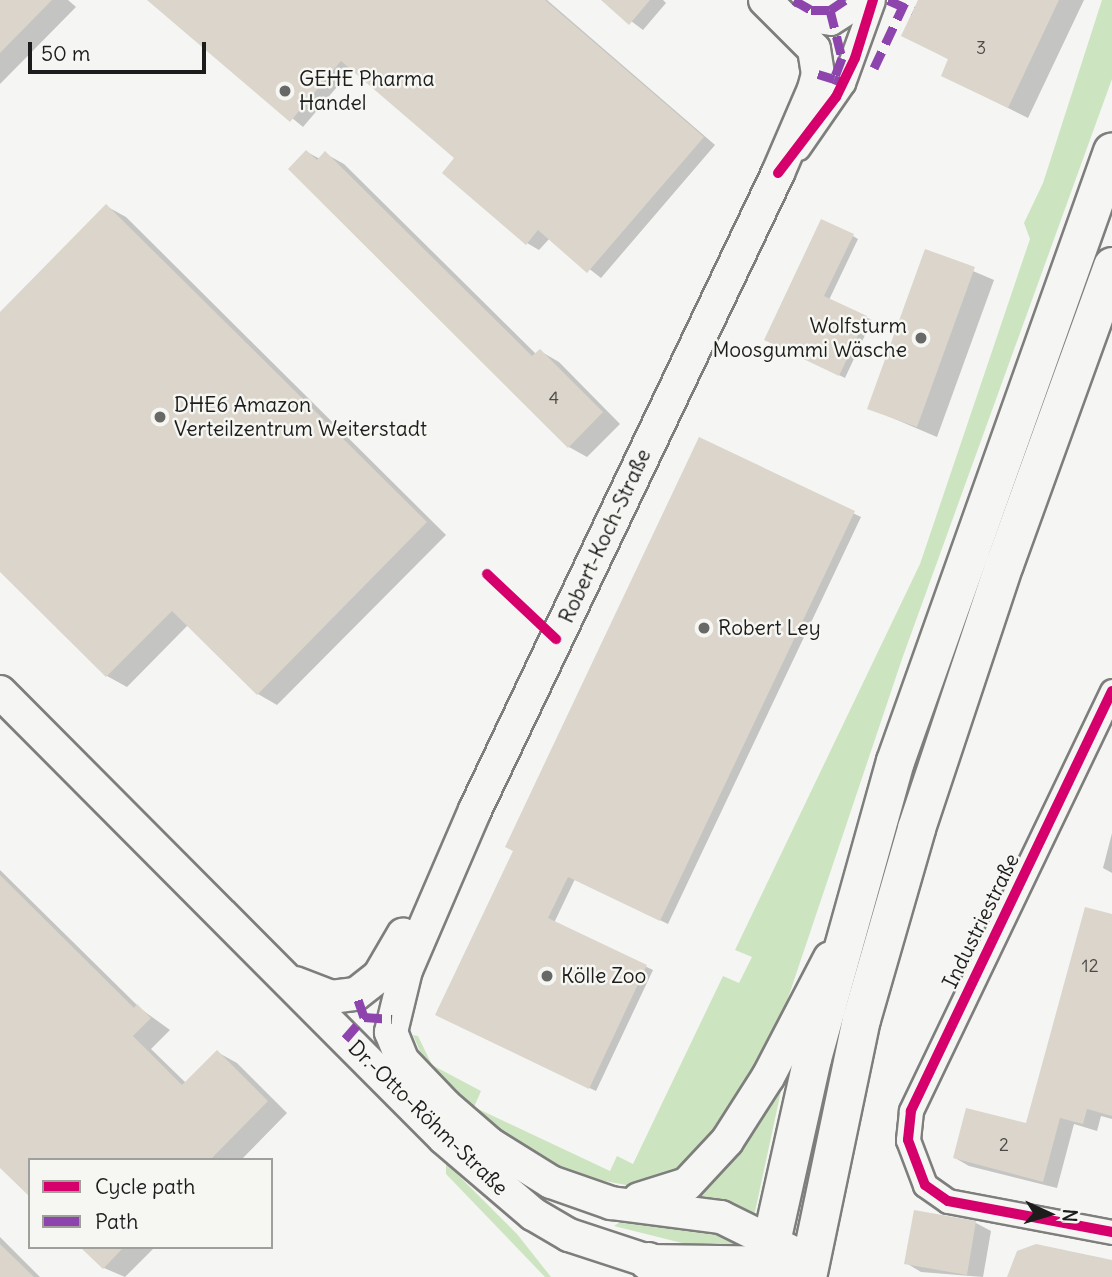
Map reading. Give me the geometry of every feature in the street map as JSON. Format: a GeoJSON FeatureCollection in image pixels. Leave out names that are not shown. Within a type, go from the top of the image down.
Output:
{"type":"FeatureCollection","features":[{"type":"Feature","properties":{"kind":"main road","name":"Robert-Koch-Straße"},"geometry":{"type":"LineString","coordinates":[[392,1019],[406,970],[475,810],[778,173],[818,74],[814,49],[775,8]]}},
{"type":"Feature","properties":{"kind":"main road"},"geometry":{"type":"LineString","coordinates":[[766,1260],[845,929],[922,683],[1112,151]]}},
{"type":"Feature","properties":{"kind":"main road"},"geometry":{"type":"LineString","coordinates":[[808,1269],[858,1032],[916,828],[1004,564],[1112,267]]}},
{"type":"Feature","properties":{"kind":"main road","name":"Dr.-Otto-Röhm-Straße"},"geometry":{"type":"LineString","coordinates":[[0,692],[294,983],[377,1072],[509,1196],[569,1235],[662,1269],[766,1260],[808,1269]]}},
{"type":"Feature","properties":{"kind":"main road"},"geometry":{"type":"LineString","coordinates":[[294,983],[319,994],[342,997],[372,984],[475,810]]}},
{"type":"Feature","properties":{"kind":"main road"},"geometry":{"type":"LineString","coordinates":[[611,1203],[668,1193],[687,1184],[709,1164],[768,1077],[845,929]]}},
{"type":"Feature","properties":{"kind":"main road","name":"Dr.-Otto-Röhm-Straße"},"geometry":{"type":"LineString","coordinates":[[392,1019],[392,1041],[403,1061],[473,1130],[551,1182],[611,1203],[720,1217],[766,1260]]}},
{"type":"Feature","properties":{"kind":"street","name":"Robert-Koch-Straße"},"geometry":{"type":"LineString","coordinates":[[775,8],[831,23],[867,0]]}},
{"type":"Feature","properties":{"kind":"street","name":"Robert-Koch-Straße"},"geometry":{"type":"LineString","coordinates":[[778,173],[840,90],[873,0]]}},
{"type":"Feature","properties":{"kind":"street","name":"Industriestraße"},"geometry":{"type":"LineString","coordinates":[[1112,691],[911,1111],[908,1140],[917,1172],[934,1194],[962,1205],[1112,1233]]}},
{"type":"Feature","properties":{"kind":"green space"},"geometry":{"type":"Polygon","coordinates":[[[1102,0],[1112,0],[1112,79],[902,659],[784,1010],[714,1138],[685,1168],[631,1186],[579,1176],[536,1155],[479,1116],[425,1063],[413,1035],[418,1036],[432,1065],[481,1091],[474,1107],[610,1171],[617,1156],[633,1164],[723,976],[739,983],[752,957],[735,950],[920,564],[1030,239],[1024,223],[1043,183],[1102,0]]]}},
{"type":"Feature","properties":{"kind":"green space"},"geometry":{"type":"Polygon","coordinates":[[[787,1063],[753,1221],[671,1200],[787,1063]]]}},
{"type":"Feature","properties":{"kind":"green space"},"geometry":{"type":"Polygon","coordinates":[[[446,1163],[517,1234],[551,1277],[545,1277],[446,1174],[446,1163]]]}},
{"type":"Feature","properties":{"kind":"green space"},"geometry":{"type":"Polygon","coordinates":[[[620,1222],[711,1226],[746,1245],[702,1248],[614,1226],[620,1222]]]}},
{"type":"Feature","properties":{"kind":"building"},"geometry":{"type":"Polygon","coordinates":[[[0,0],[52,0],[0,53],[0,0]]]}},
{"type":"Feature","properties":{"kind":"building"},"geometry":{"type":"Polygon","coordinates":[[[147,0],[545,0],[704,137],[587,273],[538,230],[526,245],[442,173],[454,158],[341,61],[290,122],[147,0]]]}},
{"type":"Feature","properties":{"kind":"building"},"geometry":{"type":"Polygon","coordinates":[[[601,0],[650,0],[629,25],[601,0]]]}},
{"type":"Feature","properties":{"kind":"building"},"geometry":{"type":"Polygon","coordinates":[[[918,0],[1059,0],[1008,108],[941,76],[948,59],[901,36],[918,0]]]}},
{"type":"Feature","properties":{"kind":"building"},"geometry":{"type":"Polygon","coordinates":[[[306,150],[317,160],[325,151],[532,356],[540,349],[603,412],[568,448],[288,169],[306,150]]]}},
{"type":"Feature","properties":{"kind":"building","name":"DHE6 Amazon Verteilzentrum Weiterstadt"},"geometry":{"type":"Polygon","coordinates":[[[106,204],[427,522],[257,695],[172,611],[106,677],[0,572],[0,312],[106,204]]]}},
{"type":"Feature","properties":{"kind":"building"},"geometry":{"type":"Polygon","coordinates":[[[821,219],[854,234],[824,296],[867,316],[839,376],[764,340],[821,219]]]}},
{"type":"Feature","properties":{"kind":"building","name":"Wolfsturm Moosgummi Wäsche"},"geometry":{"type":"Polygon","coordinates":[[[925,249],[975,267],[917,427],[867,409],[925,249]]]}},
{"type":"Feature","properties":{"kind":"building","name":"Robert Ley"},"geometry":{"type":"Polygon","coordinates":[[[699,437],[855,511],[660,921],[568,877],[548,918],[647,965],[589,1089],[435,1015],[513,851],[505,847],[699,437]]]}},
{"type":"Feature","properties":{"kind":"building"},"geometry":{"type":"Polygon","coordinates":[[[0,875],[134,1008],[137,1004],[151,1018],[133,1036],[182,1085],[217,1050],[268,1101],[212,1158],[28,1158],[28,1195],[0,1168],[0,875]]]}},
{"type":"Feature","properties":{"kind":"building"},"geometry":{"type":"Polygon","coordinates":[[[1085,907],[1112,914],[1112,1116],[1087,1109],[1083,1124],[1060,1118],[1043,1182],[953,1158],[966,1108],[1026,1123],[1085,907]]]}},
{"type":"Feature","properties":{"kind":"building"},"geometry":{"type":"Polygon","coordinates":[[[914,1210],[976,1221],[967,1275],[904,1264],[914,1210]]]}},
{"type":"Feature","properties":{"kind":"building"},"geometry":{"type":"Polygon","coordinates":[[[0,1244],[34,1277],[0,1277],[0,1244]]]}},
{"type":"Feature","properties":{"kind":"building"},"geometry":{"type":"Polygon","coordinates":[[[1036,1244],[1112,1260],[1112,1277],[1007,1277],[1017,1251],[1036,1244]]]}},
{"type":"Feature","properties":{"kind":"building"},"geometry":{"type":"Polygon","coordinates":[[[82,1249],[122,1249],[103,1269],[82,1249]]]}},
{"type":"Feature","properties":{"kind":"marked path"},"geometry":{"type":"LineString","coordinates":[[794,0],[811,10],[830,10],[845,0]]}},
{"type":"Feature","properties":{"kind":"marked path"},"geometry":{"type":"LineString","coordinates":[[888,0],[913,11]]}},
{"type":"Feature","properties":{"kind":"marked path"},"geometry":{"type":"LineString","coordinates":[[874,68],[906,0]]}},
{"type":"Feature","properties":{"kind":"marked path"},"geometry":{"type":"LineString","coordinates":[[830,10],[842,58],[834,79],[842,82]]}},
{"type":"Feature","properties":{"kind":"marked path"},"geometry":{"type":"LineString","coordinates":[[818,74],[834,79]]}},
{"type":"Feature","properties":{"kind":"marked path"},"geometry":{"type":"LineString","coordinates":[[345,1039],[364,1017],[356,994]]}},
{"type":"Feature","properties":{"kind":"marked path"},"geometry":{"type":"LineString","coordinates":[[364,1017],[392,1019]]}},
{"type":"Feature","properties":{"kind":"cycle path"},"geometry":{"type":"LineString","coordinates":[[778,173],[836,97],[855,58],[873,0]]}},
{"type":"Feature","properties":{"kind":"cycle path"},"geometry":{"type":"LineString","coordinates":[[487,574],[556,639]]}},
{"type":"Feature","properties":{"kind":"cycle path"},"geometry":{"type":"LineString","coordinates":[[1112,691],[911,1111],[908,1140],[925,1185],[948,1201],[1112,1232]]}},
{"type":"Feature","properties":{"kind":"place","name":"GEHE Pharma Handel"},"geometry":{"type":"Point","coordinates":[285,91]}},
{"type":"Feature","properties":{"kind":"place","name":"Wolfsturm Moosgummi Wäsche"},"geometry":{"type":"Point","coordinates":[921,338]}},
{"type":"Feature","properties":{"kind":"place","name":"DHE6 Amazon Verteilzentrum Weiterstadt"},"geometry":{"type":"Point","coordinates":[160,417]}},
{"type":"Feature","properties":{"kind":"place","name":"Robert Ley"},"geometry":{"type":"Point","coordinates":[704,628]}},
{"type":"Feature","properties":{"kind":"place","name":"Kölle Zoo"},"geometry":{"type":"Point","coordinates":[547,976]}}]}
